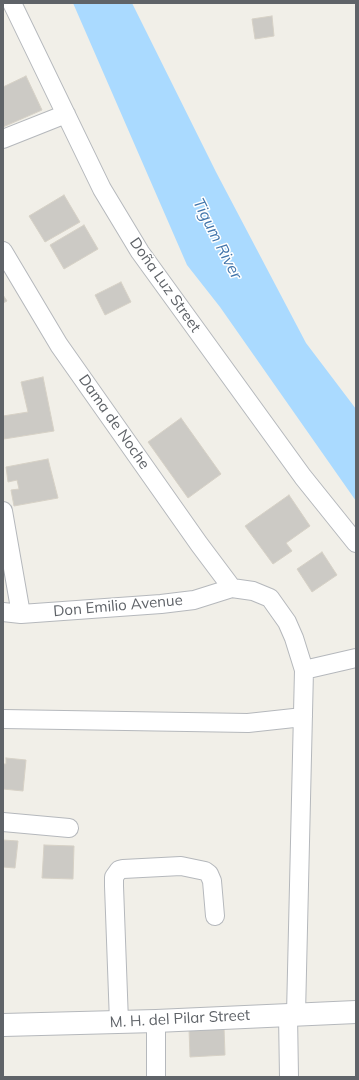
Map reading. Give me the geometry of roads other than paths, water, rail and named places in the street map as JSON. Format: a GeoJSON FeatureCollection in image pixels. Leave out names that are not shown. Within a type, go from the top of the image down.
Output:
{"type":"FeatureCollection","features":[{"type":"Feature","properties":{"kind":"street","name":"Doña Luz Street"},"geometry":{"type":"LineString","coordinates":[[12,3],[102,189],[140,252],[304,477],[356,543]]}},
{"type":"Feature","properties":{"kind":"street"},"geometry":{"type":"LineString","coordinates":[[3,139],[66,114]]}},
{"type":"Feature","properties":{"kind":"street","name":"Dama de Noche"},"geometry":{"type":"LineString","coordinates":[[3,251],[59,345],[199,544],[232,588]]}},
{"type":"Feature","properties":{"kind":"street"},"geometry":{"type":"LineString","coordinates":[[3,511],[12,613]]}},
{"type":"Feature","properties":{"kind":"street"},"geometry":{"type":"LineString","coordinates":[[232,588],[253,591],[270,598],[289,627],[304,670],[289,1077]]}},
{"type":"Feature","properties":{"kind":"street","name":"Don Emilio Avenue"},"geometry":{"type":"LineString","coordinates":[[12,613],[161,604],[194,600],[232,588]]}},
{"type":"Feature","properties":{"kind":"street"},"geometry":{"type":"LineString","coordinates":[[304,670],[356,658]]}},
{"type":"Feature","properties":{"kind":"street"},"geometry":{"type":"LineString","coordinates":[[3,719],[248,723],[303,717]]}},
{"type":"Feature","properties":{"kind":"street"},"geometry":{"type":"LineString","coordinates":[[3,822],[69,828]]}},
{"type":"Feature","properties":{"kind":"street"},"geometry":{"type":"LineString","coordinates":[[119,1022],[114,886],[114,877],[119,870],[123,868],[181,866],[205,871],[209,874],[212,881],[215,916]]}},
{"type":"Feature","properties":{"kind":"street","name":"M. H. del Pilar Street"},"geometry":{"type":"LineString","coordinates":[[3,1025],[156,1021],[356,1012]]}},
{"type":"Feature","properties":{"kind":"street"},"geometry":{"type":"LineString","coordinates":[[156,1021],[156,1077]]}},
{"type":"Feature","properties":{"kind":"water","name":"Tigum River"},"geometry":{"type":"Polygon","coordinates":[[[73,3],[132,3],[216,172],[306,343],[356,409],[356,501],[220,307],[187,265],[73,3]]]}}]}
